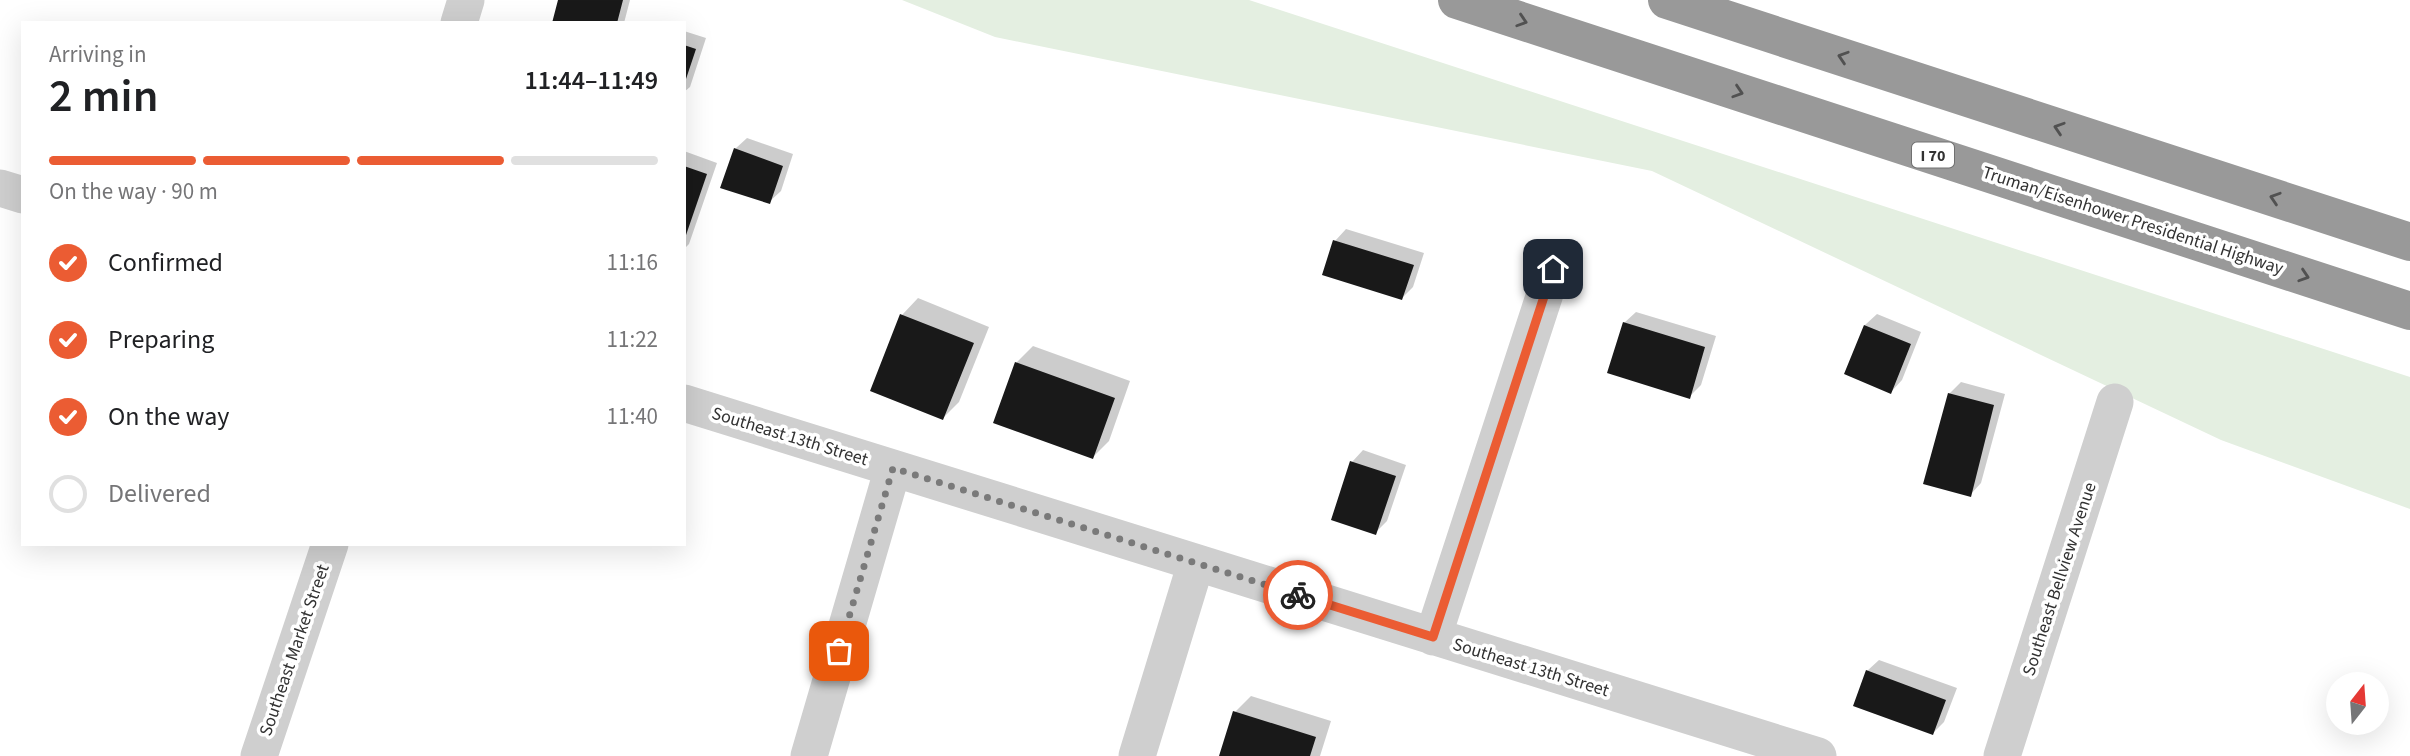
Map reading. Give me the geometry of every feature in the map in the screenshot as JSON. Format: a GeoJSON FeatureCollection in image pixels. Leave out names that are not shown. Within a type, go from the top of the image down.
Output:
{"type":"FeatureCollection","features":[{"type":"Feature","properties":{"kind":"highway","name":"Truman/Eisenhower Presidential Highway"},"geometry":{"type":"LineString","coordinates":[[1457,0],[2410,311]]}},
{"type":"Feature","properties":{"kind":"highway"},"geometry":{"type":"LineString","coordinates":[[1667,0],[2410,242]]}},
{"type":"Feature","properties":{"kind":"highway"},"geometry":{"type":"LineString","coordinates":[[1702,0],[1791,41]]}},
{"type":"Feature","properties":{"kind":"street"},"geometry":{"type":"LineString","coordinates":[[460,21],[466,0]]}},
{"type":"Feature","properties":{"kind":"street"},"geometry":{"type":"LineString","coordinates":[[0,188],[21,194]]}},
{"type":"Feature","properties":{"kind":"street"},"geometry":{"type":"LineString","coordinates":[[1433,637],[1553,269]]}},
{"type":"Feature","properties":{"kind":"street","name":"Southeast Bellview Avenue"},"geometry":{"type":"LineString","coordinates":[[2002,756],[2115,402]]}},
{"type":"Feature","properties":{"kind":"street","name":"Southeast 13th Street"},"geometry":{"type":"LineString","coordinates":[[686,404],[1818,756]]}},
{"type":"Feature","properties":{"kind":"street"},"geometry":{"type":"LineString","coordinates":[[809,756],[893,468]]}},
{"type":"Feature","properties":{"kind":"street","name":"Southeast Market Street"},"geometry":{"type":"LineString","coordinates":[[259,756],[329,546]]}},
{"type":"Feature","properties":{"kind":"street"},"geometry":{"type":"LineString","coordinates":[[1137,756],[1196,563]]}},
{"type":"Feature","properties":{"kind":"green space"},"geometry":{"type":"Polygon","coordinates":[[[902,0],[1249,0],[2410,377],[2410,509],[2221,440],[1652,171],[995,37],[902,0]]]}},
{"type":"Feature","properties":{"kind":"building"},"geometry":{"type":"Polygon","coordinates":[[[558,0],[623,0],[618,21],[553,21],[558,0]]]}},
{"type":"Feature","properties":{"kind":"building"},"geometry":{"type":"Polygon","coordinates":[[[686,46],[696,49],[686,79],[686,46]]]}},
{"type":"Feature","properties":{"kind":"building"},"geometry":{"type":"Polygon","coordinates":[[[734,148],[783,166],[770,204],[720,188],[734,148]]]}},
{"type":"Feature","properties":{"kind":"building"},"geometry":{"type":"Polygon","coordinates":[[[686,167],[707,174],[686,235],[686,167]]]}},
{"type":"Feature","properties":{"kind":"building"},"geometry":{"type":"Polygon","coordinates":[[[1333,240],[1414,265],[1402,300],[1322,275],[1333,240]]]}},
{"type":"Feature","properties":{"kind":"building"},"geometry":{"type":"Polygon","coordinates":[[[900,314],[974,343],[943,420],[870,391],[900,314]]]}},
{"type":"Feature","properties":{"kind":"building"},"geometry":{"type":"Polygon","coordinates":[[[1623,322],[1705,347],[1690,399],[1607,373],[1623,322]]]}},
{"type":"Feature","properties":{"kind":"building"},"geometry":{"type":"Polygon","coordinates":[[[1864,325],[1911,344],[1891,394],[1844,374],[1864,325]]]}},
{"type":"Feature","properties":{"kind":"building"},"geometry":{"type":"Polygon","coordinates":[[[1015,362],[1115,398],[1093,459],[993,423],[1015,362]]]}},
{"type":"Feature","properties":{"kind":"building"},"geometry":{"type":"Polygon","coordinates":[[[1948,393],[1994,405],[1971,497],[1923,484],[1948,393]]]}},
{"type":"Feature","properties":{"kind":"building"},"geometry":{"type":"Polygon","coordinates":[[[1350,461],[1396,476],[1376,535],[1331,520],[1350,461]]]}},
{"type":"Feature","properties":{"kind":"building"},"geometry":{"type":"Polygon","coordinates":[[[1866,670],[1946,700],[1933,735],[1853,706],[1866,670]]]}},
{"type":"Feature","properties":{"kind":"building"},"geometry":{"type":"Polygon","coordinates":[[[1233,711],[1316,737],[1310,756],[1219,756],[1233,711]]]}},
{"type":"Feature","properties":{"kind":"way so far"},"geometry":{"type":"LineString","coordinates":[[839,651],[893,468],[1298,595]]}},
{"type":"Feature","properties":{"kind":"route"},"geometry":{"type":"LineString","coordinates":[[1298,595],[1433,637],[1553,269]]}}]}
